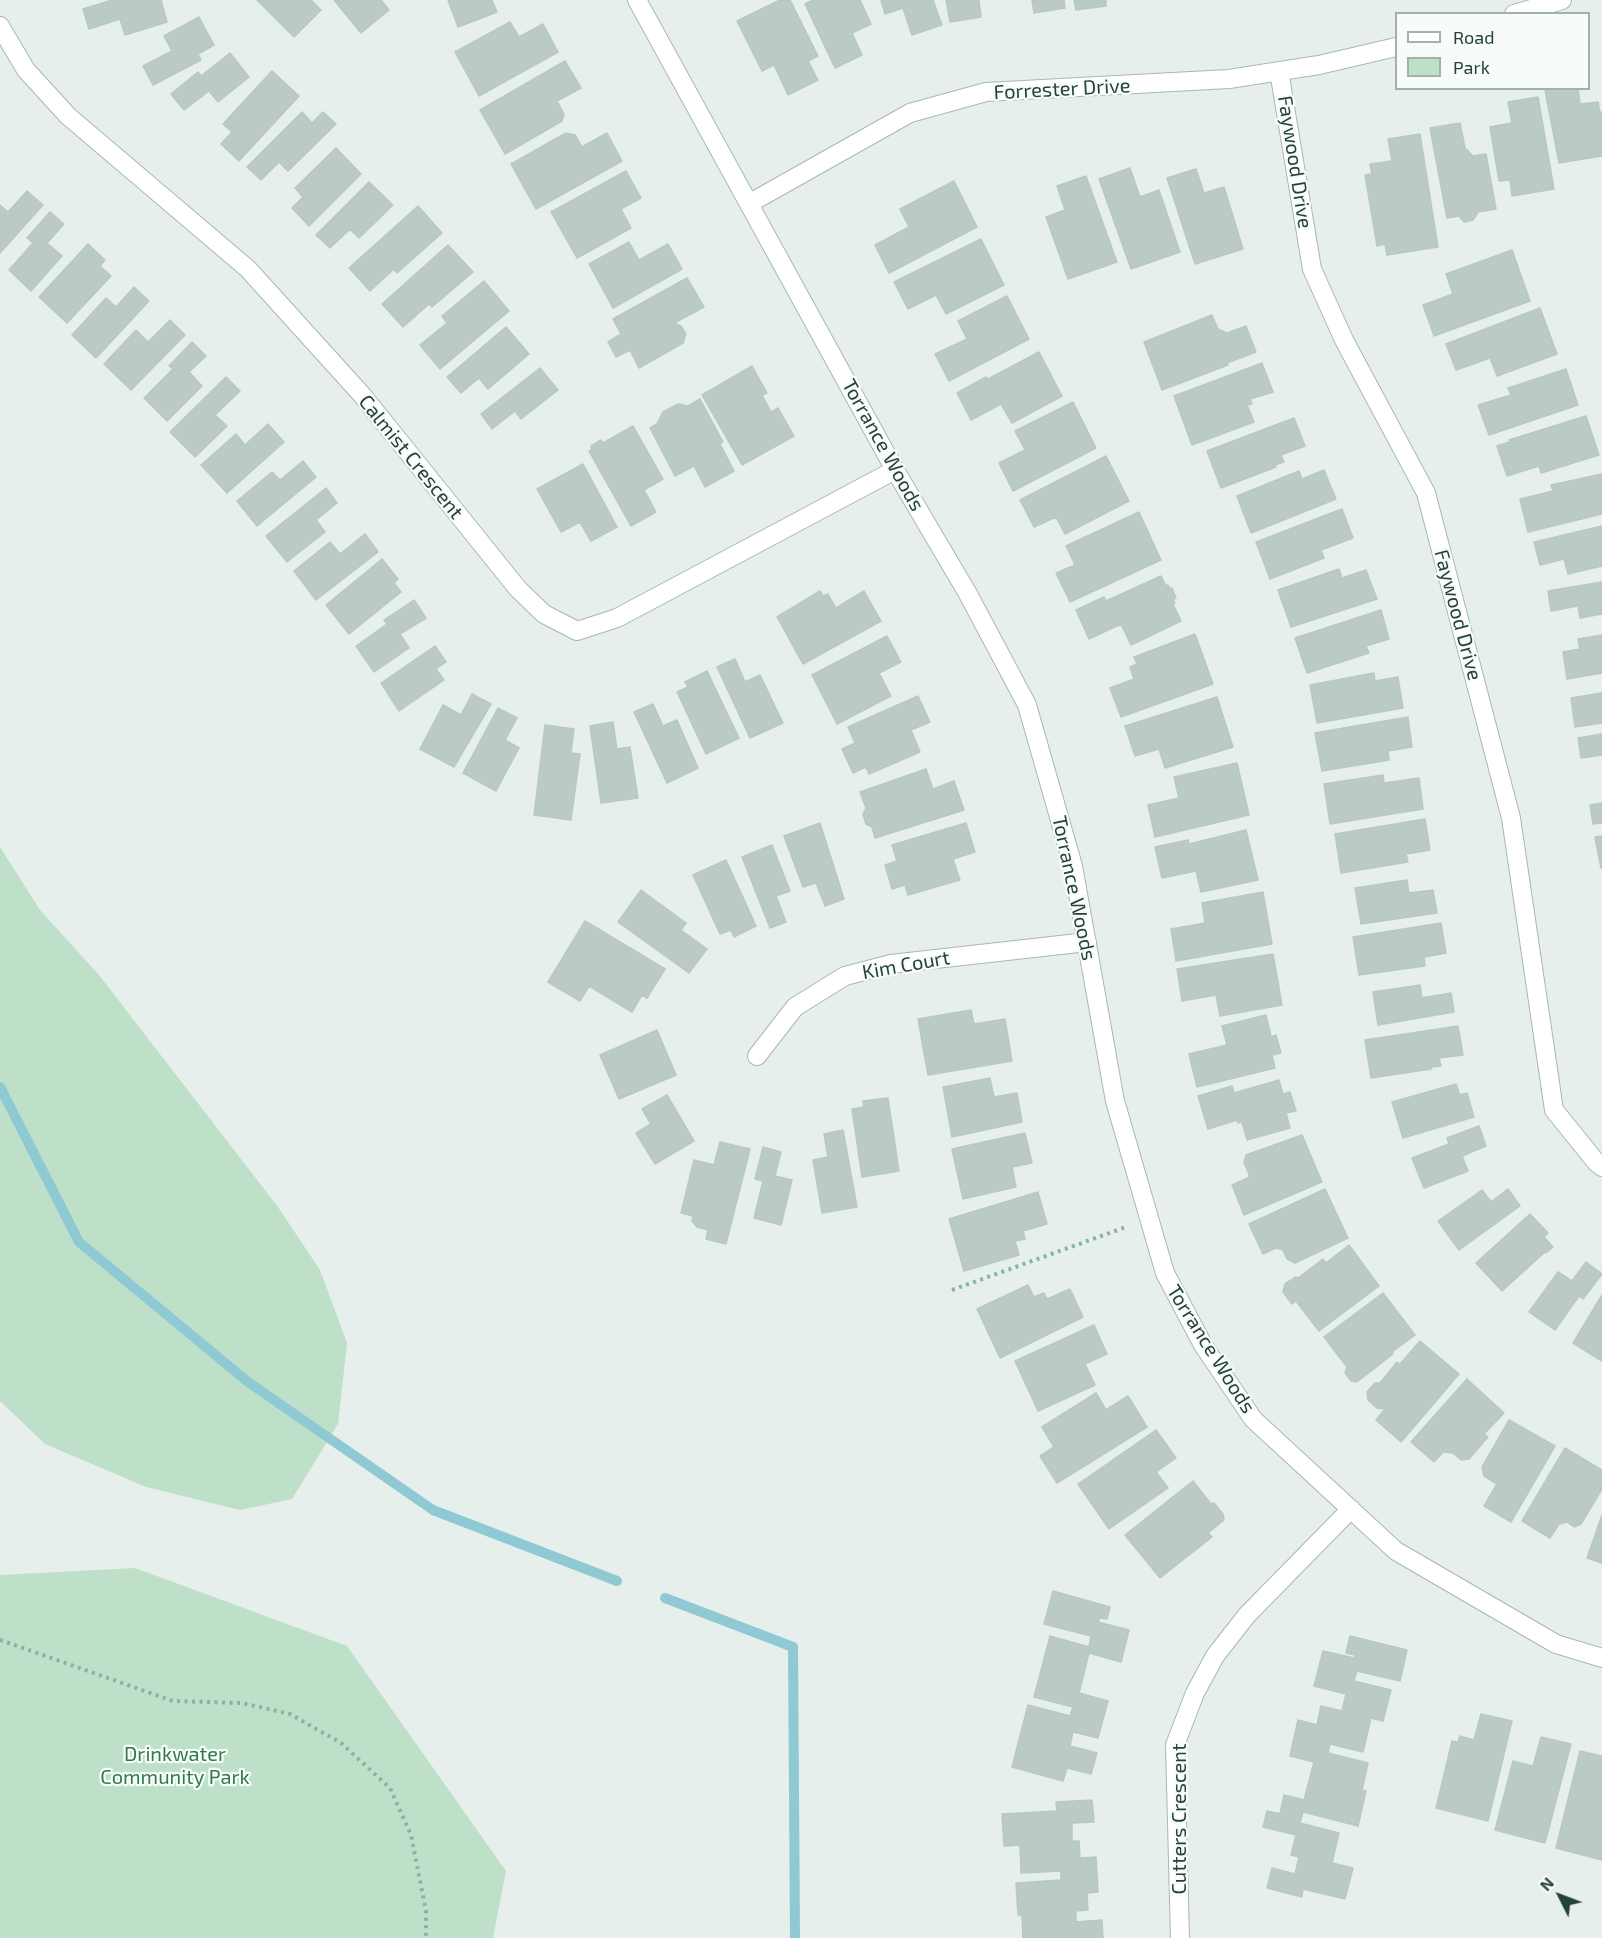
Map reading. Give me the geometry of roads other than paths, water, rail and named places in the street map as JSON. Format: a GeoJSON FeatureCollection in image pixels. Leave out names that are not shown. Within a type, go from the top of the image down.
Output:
{"type":"FeatureCollection","features":[{"type":"Feature","properties":{"kind":"street","name":"Torrance Woods"},"geometry":{"type":"LineString","coordinates":[[637,0],[895,470],[968,594],[1027,705],[1073,866],[1114,1101],[1165,1274],[1203,1345],[1253,1419],[1396,1551],[1556,1644],[1602,1658]]}},
{"type":"Feature","properties":{"kind":"street"},"geometry":{"type":"LineString","coordinates":[[1521,12],[1562,0]]}},
{"type":"Feature","properties":{"kind":"street","name":"Calmist Crescent"},"geometry":{"type":"LineString","coordinates":[[0,26],[26,70],[68,116],[248,269],[362,395],[518,589],[544,614],[577,631],[617,618],[895,470]]}},
{"type":"Feature","properties":{"kind":"street","name":"Forrester Drive"},"geometry":{"type":"LineString","coordinates":[[750,203],[910,113],[986,92],[1229,80],[1319,65],[1395,46]]}},
{"type":"Feature","properties":{"kind":"street","name":"Faywood Drive"},"geometry":{"type":"LineString","coordinates":[[1280,71],[1312,269],[1344,340],[1426,493],[1511,818],[1554,1110],[1602,1167]]}},
{"type":"Feature","properties":{"kind":"street","name":"Kim Court"},"geometry":{"type":"LineString","coordinates":[[757,1056],[795,1008],[844,976],[891,964],[1087,942]]}},
{"type":"Feature","properties":{"kind":"street","name":"Cutters Crescent"},"geometry":{"type":"LineString","coordinates":[[1180,1938],[1175,1745],[1195,1693],[1215,1656],[1247,1615],[1351,1509]]}},
{"type":"Feature","properties":{"kind":"waterway"},"geometry":{"type":"LineString","coordinates":[[0,1087],[79,1242],[248,1382],[433,1510],[617,1581]]}},
{"type":"Feature","properties":{"kind":"waterway"},"geometry":{"type":"LineString","coordinates":[[665,1598],[793,1647],[795,1938]]}},
{"type":"Feature","properties":{"kind":"park label","name":"Drinkwater Community Park"},"geometry":{"type":"Point","coordinates":[175,1766]}}]}
